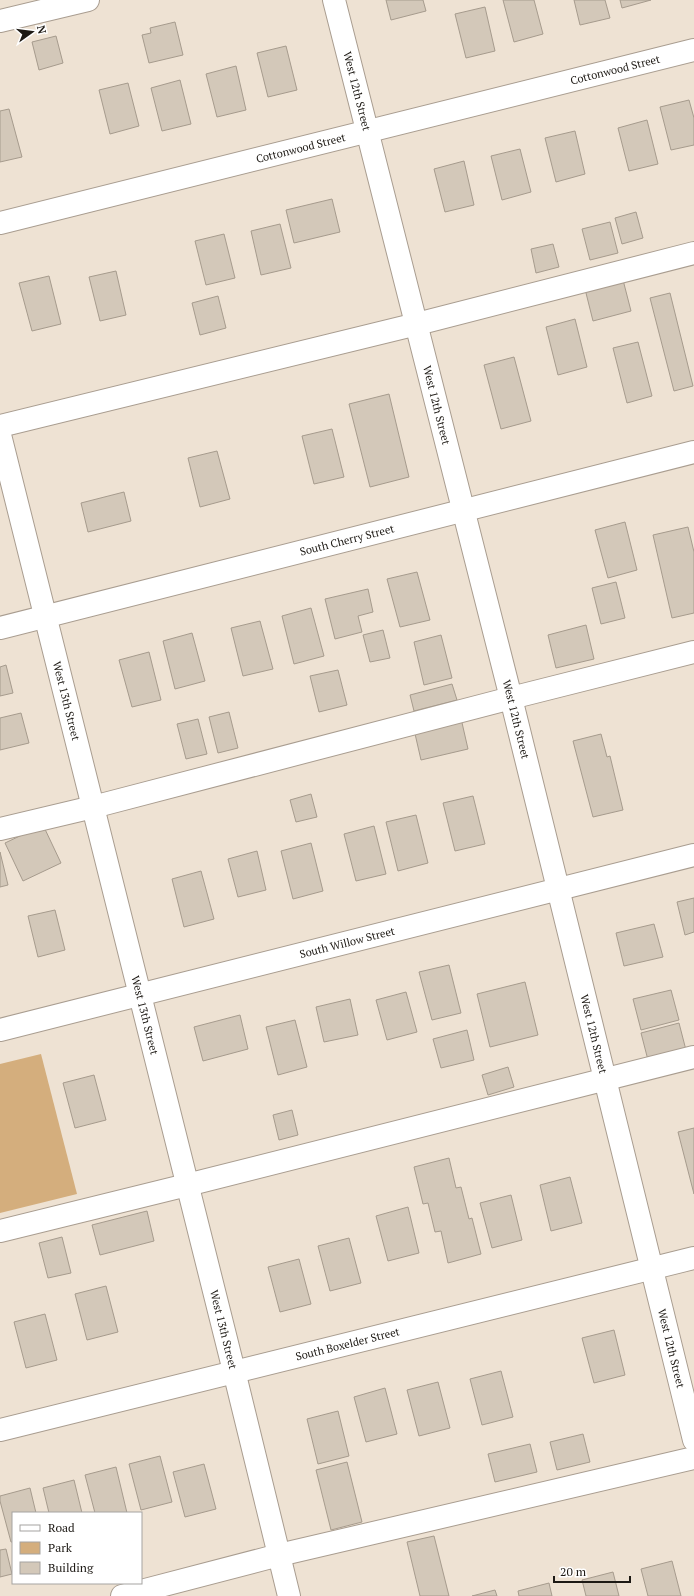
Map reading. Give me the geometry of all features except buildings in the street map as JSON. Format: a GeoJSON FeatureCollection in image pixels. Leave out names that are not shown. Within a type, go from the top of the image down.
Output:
{"type":"FeatureCollection","features":[{"type":"Feature","properties":{"kind":"street"},"geometry":{"type":"LineString","coordinates":[[0,21],[88,0]]}},
{"type":"Feature","properties":{"kind":"street","name":"West 12th Street"},"geometry":{"type":"LineString","coordinates":[[334,0],[511,698],[694,1440]]}},
{"type":"Feature","properties":{"kind":"street","name":"Cottonwood Street"},"geometry":{"type":"LineString","coordinates":[[0,224],[694,50]]}},
{"type":"Feature","properties":{"kind":"street"},"geometry":{"type":"LineString","coordinates":[[0,426],[417,324],[694,253]]}},
{"type":"Feature","properties":{"kind":"street","name":"West 13th Street"},"geometry":{"type":"LineString","coordinates":[[0,435],[289,1596]]}},
{"type":"Feature","properties":{"kind":"street","name":"South Cherry Street"},"geometry":{"type":"LineString","coordinates":[[0,628],[694,452]]}},
{"type":"Feature","properties":{"kind":"street"},"geometry":{"type":"LineString","coordinates":[[0,828],[93,807],[694,652]]}},
{"type":"Feature","properties":{"kind":"street","name":"South Willow Street"},"geometry":{"type":"LineString","coordinates":[[0,1030],[694,855]]}},
{"type":"Feature","properties":{"kind":"street"},"geometry":{"type":"LineString","coordinates":[[0,1231],[187,1186],[694,1057]]}},
{"type":"Feature","properties":{"kind":"street","name":"South Boxelder Street"},"geometry":{"type":"LineString","coordinates":[[0,1430],[694,1258]]}},
{"type":"Feature","properties":{"kind":"street"},"geometry":{"type":"LineString","coordinates":[[122,1596],[279,1555],[694,1458]]}},
{"type":"Feature","properties":{"kind":"green space"},"geometry":{"type":"Polygon","coordinates":[[[41,1054],[77,1194],[0,1213],[0,1064],[41,1054]]]}}]}
